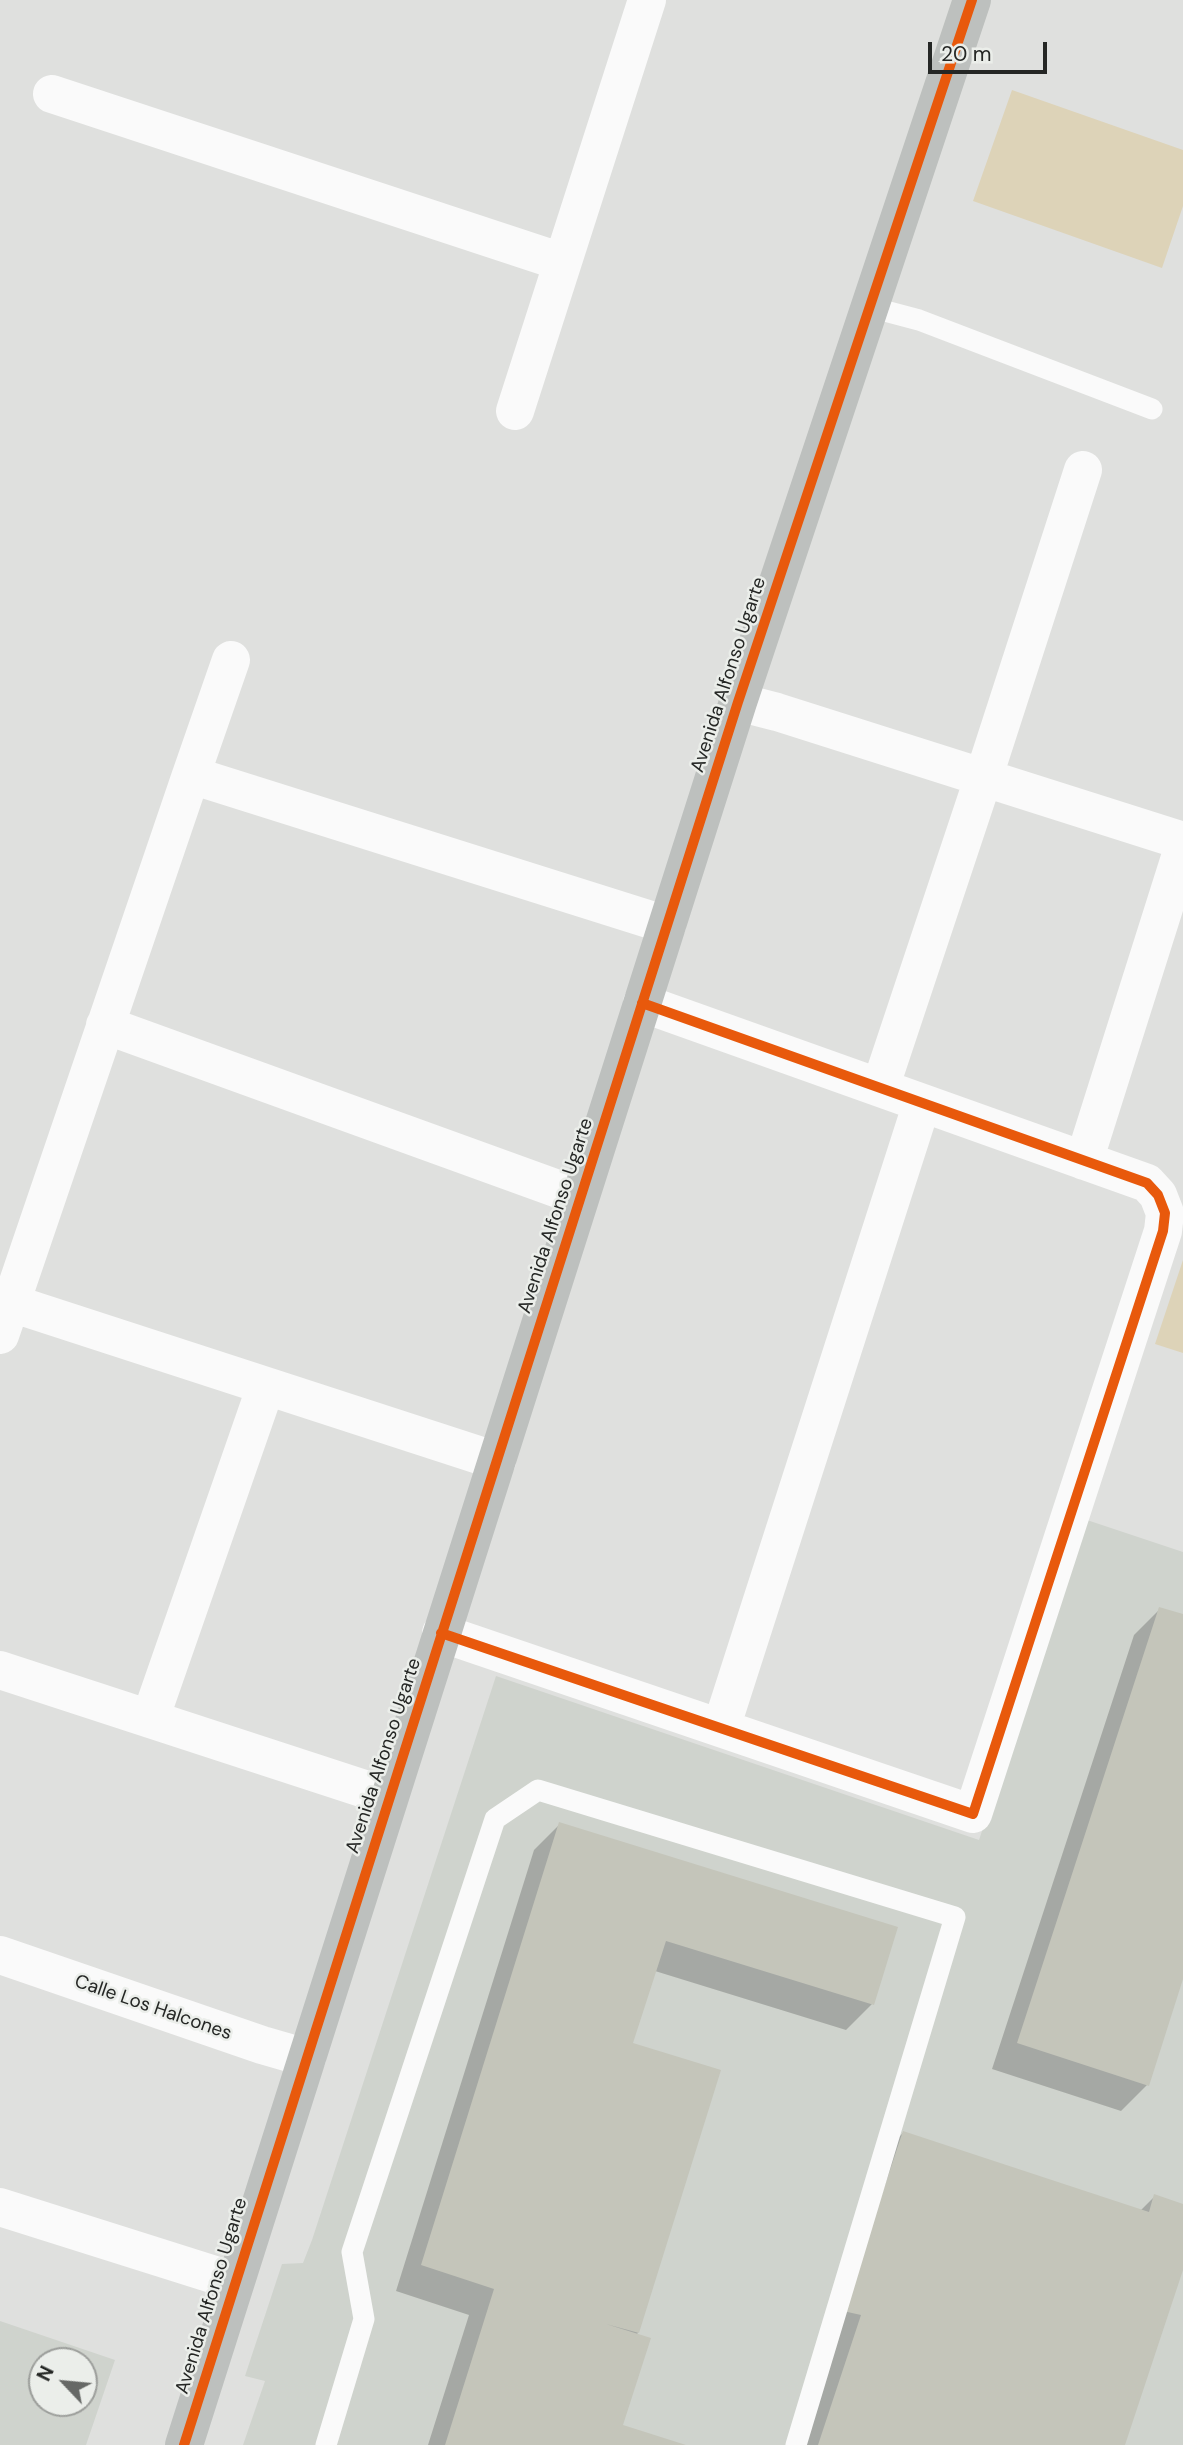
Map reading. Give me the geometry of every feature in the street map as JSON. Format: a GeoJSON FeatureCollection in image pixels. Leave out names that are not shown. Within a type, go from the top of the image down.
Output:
{"type":"FeatureCollection","features":[{"type":"Feature","properties":{"kind":"street"},"geometry":{"type":"LineString","coordinates":[[515,411],[647,0]]}},
{"type":"Feature","properties":{"kind":"street","name":"Avenida Alfonso Ugarte"},"geometry":{"type":"LineString","coordinates":[[184,2445],[738,702],[972,0]]}},
{"type":"Feature","properties":{"kind":"street"},"geometry":{"type":"LineString","coordinates":[[52,94],[562,262]]}},
{"type":"Feature","properties":{"kind":"street"},"geometry":{"type":"LineString","coordinates":[[880,1088],[1083,470]]}},
{"type":"Feature","properties":{"kind":"street"},"geometry":{"type":"LineString","coordinates":[[231,660],[6,1319],[266,1385],[497,1461]]}},
{"type":"Feature","properties":{"kind":"street"},"geometry":{"type":"LineString","coordinates":[[738,702],[1183,841]]}},
{"type":"Feature","properties":{"kind":"street"},"geometry":{"type":"LineString","coordinates":[[191,775],[667,925]]}},
{"type":"Feature","properties":{"kind":"street"},"geometry":{"type":"LineString","coordinates":[[1084,1161],[1183,848]]}},
{"type":"Feature","properties":{"kind":"street"},"geometry":{"type":"LineString","coordinates":[[442,1633],[973,1814],[1163,1231],[1165,1213],[1158,1195],[1147,1183],[642,1003]]}},
{"type":"Feature","properties":{"kind":"street"},"geometry":{"type":"LineString","coordinates":[[106,1025],[580,1197]]}},
{"type":"Feature","properties":{"kind":"street"},"geometry":{"type":"LineString","coordinates":[[721,1728],[922,1103]]}},
{"type":"Feature","properties":{"kind":"street"},"geometry":{"type":"LineString","coordinates":[[150,1719],[266,1385]]}},
{"type":"Feature","properties":{"kind":"street"},"geometry":{"type":"LineString","coordinates":[[0,1670],[389,1797]]}},
{"type":"Feature","properties":{"kind":"street","name":"Calle Los Halcones"},"geometry":{"type":"LineString","coordinates":[[0,1955],[307,2058]]}},
{"type":"Feature","properties":{"kind":"street"},"geometry":{"type":"LineString","coordinates":[[0,2207],[234,2281]]}},
{"type":"Feature","properties":{"kind":"lane"},"geometry":{"type":"LineString","coordinates":[[870,307],[919,320],[1152,409]]}},
{"type":"Feature","properties":{"kind":"lane"},"geometry":{"type":"LineString","coordinates":[[326,2445],[364,2319],[352,2252],[495,1819],[537,1790],[955,1917],[796,2445]]}},
{"type":"Feature","properties":{"kind":"shaded area"},"geometry":{"type":"Polygon","coordinates":[[[1012,90],[1183,150],[1183,206],[1162,268],[973,201],[1012,90]]]}},
{"type":"Feature","properties":{"kind":"shaded area"},"geometry":{"type":"Polygon","coordinates":[[[1183,1260],[1183,1353],[1155,1344],[1183,1260]]]}},
{"type":"Feature","properties":{"kind":"shaded area"},"geometry":{"type":"Polygon","coordinates":[[[1087,1520],[1183,1552],[1183,2445],[243,2445],[265,2381],[245,2376],[282,2264],[303,2263],[312,2240],[496,1676],[979,1840],[1087,1520]]]}},
{"type":"Feature","properties":{"kind":"shaded area"},"geometry":{"type":"Polygon","coordinates":[[[0,2321],[77,2347],[28,2347],[28,2417],[96,2417],[86,2445],[0,2445],[0,2321]]]}},
{"type":"Feature","properties":{"kind":"shaded area"},"geometry":{"type":"Polygon","coordinates":[[[98,2354],[115,2360],[98,2410],[98,2354]]]}},
{"type":"Feature","properties":{"kind":"building"},"geometry":{"type":"Polygon","coordinates":[[[1159,1607],[1183,1614],[1183,1979],[1149,2086],[1017,2043],[1159,1607]]]}},
{"type":"Feature","properties":{"kind":"building"},"geometry":{"type":"Polygon","coordinates":[[[559,1822],[898,1927],[874,2005],[666,1941],[633,2043],[721,2070],[639,2333],[606,2324],[651,2338],[623,2425],[686,2445],[445,2445],[494,2289],[421,2265],[559,1822]]]}},
{"type":"Feature","properties":{"kind":"building"},"geometry":{"type":"Polygon","coordinates":[[[903,2131],[1149,2212],[1154,2194],[1183,2204],[1183,2270],[1125,2445],[818,2445],[861,2315],[843,2311],[903,2131]]]}},
{"type":"Feature","properties":{"kind":"cycle path"},"geometry":{"type":"LineString","coordinates":[[184,2445],[738,702],[972,0]]}},
{"type":"Feature","properties":{"kind":"cycle path"},"geometry":{"type":"LineString","coordinates":[[441,1633],[973,1814],[1163,1231],[1165,1213],[1158,1195],[1147,1183],[642,1003]]}}]}
